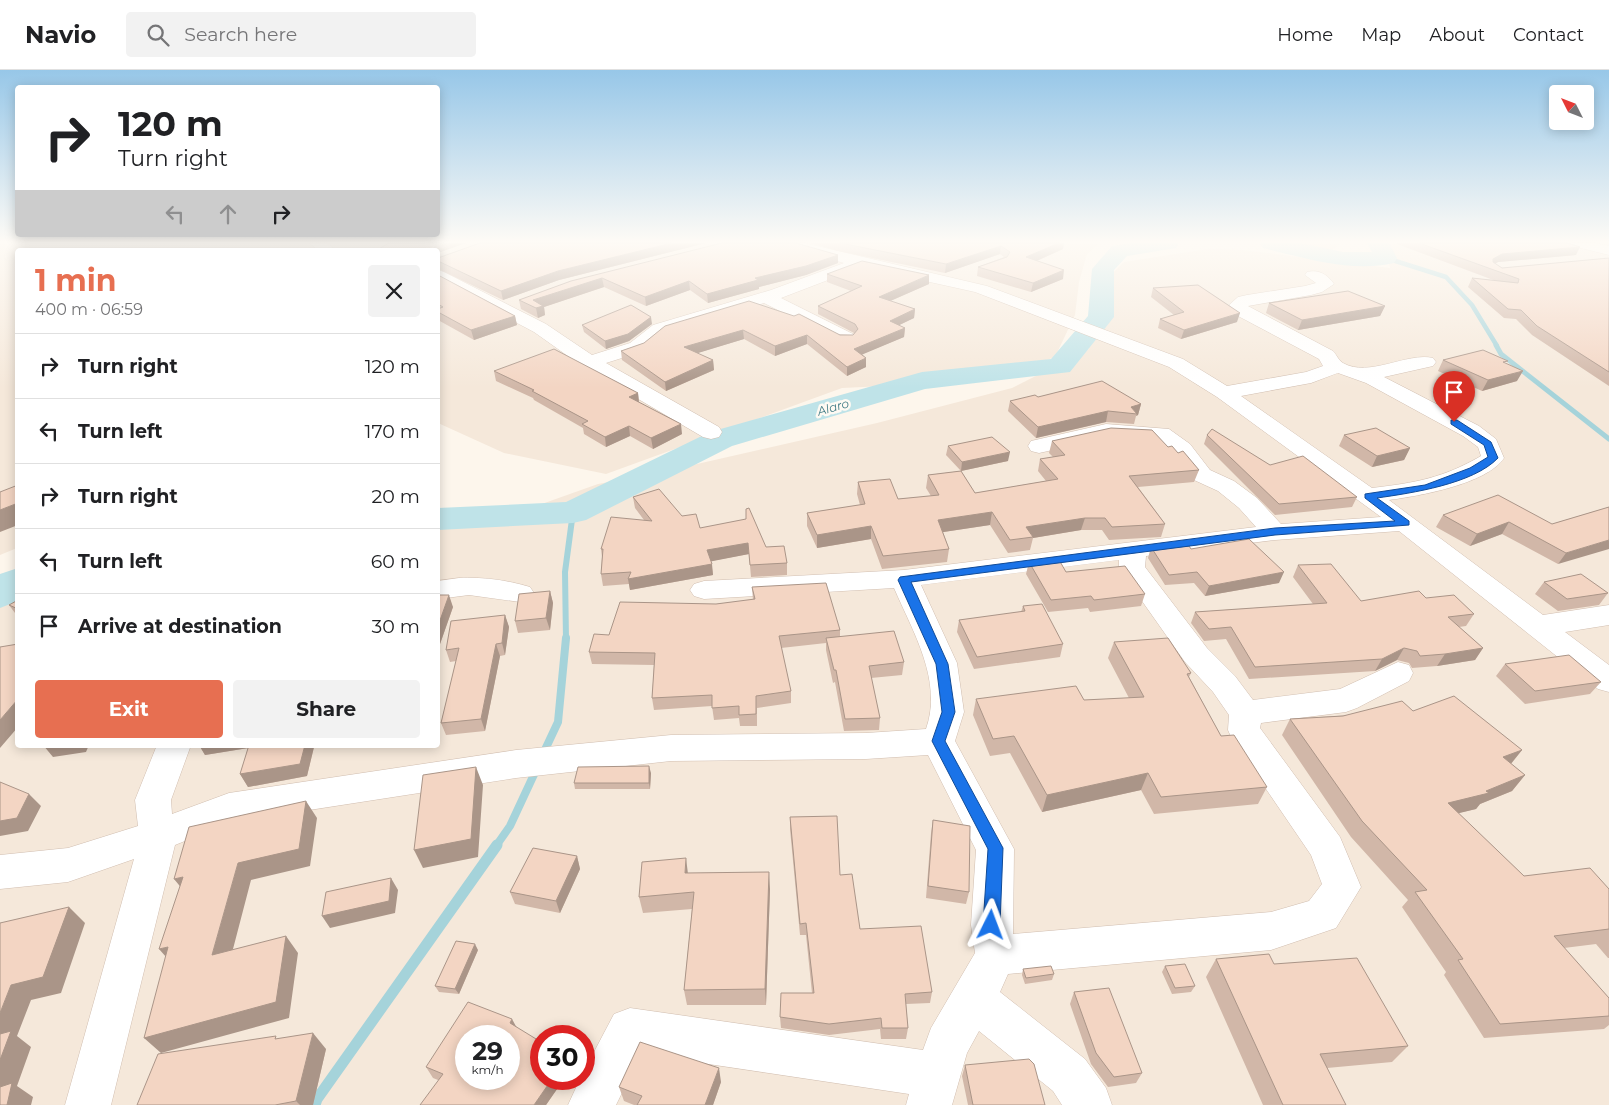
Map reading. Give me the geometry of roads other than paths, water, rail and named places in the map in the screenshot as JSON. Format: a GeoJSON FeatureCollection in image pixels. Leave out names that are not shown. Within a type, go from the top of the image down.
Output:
{"type":"FeatureCollection","features":[{"type":"Feature","properties":{"kind":"street"},"geometry":{"type":"LineString","coordinates":[[470,291],[540,328],[589,362],[711,432]]}},
{"type":"Feature","properties":{"kind":"street"},"geometry":{"type":"LineString","coordinates":[[589,362],[637,347],[660,329],[781,291]]}},
{"type":"Feature","properties":{"kind":"street"},"geometry":{"type":"LineString","coordinates":[[988,291],[1107,335],[1176,363],[1224,392],[1405,523],[1609,681]]}},
{"type":"Feature","properties":{"kind":"street"},"geometry":{"type":"LineString","coordinates":[[1303,291],[1246,300],[1238,305],[1244,312],[1326,355],[1331,360],[1333,366]]}},
{"type":"Feature","properties":{"kind":"street"},"geometry":{"type":"LineString","coordinates":[[765,297],[847,338]]}},
{"type":"Feature","properties":{"kind":"street"},"geometry":{"type":"LineString","coordinates":[[502,308],[520,302]]}},
{"type":"Feature","properties":{"kind":"street"},"geometry":{"type":"LineString","coordinates":[[1356,372],[1386,371],[1426,362]]}},
{"type":"Feature","properties":{"kind":"street"},"geometry":{"type":"LineString","coordinates":[[1224,392],[1310,377],[1325,373],[1333,366]]}},
{"type":"Feature","properties":{"kind":"street"},"geometry":{"type":"LineString","coordinates":[[1333,366],[1356,372],[1471,431],[1488,444],[1493,458],[1473,470],[1427,488],[1368,496]]}},
{"type":"Feature","properties":{"kind":"street"},"geometry":{"type":"LineString","coordinates":[[1039,446],[1106,432],[1161,434],[1182,449],[1202,475],[1226,486],[1248,503],[1275,532]]}},
{"type":"Feature","properties":{"kind":"street"},"geometry":{"type":"LineString","coordinates":[[704,590],[904,580],[1275,532],[1405,523]]}},
{"type":"Feature","properties":{"kind":"street"},"geometry":{"type":"LineString","coordinates":[[996,955],[1271,931],[1322,915],[1342,887],[1327,848],[1244,730],[1245,713],[1224,684],[1196,655],[1132,568],[1133,549]]}},
{"type":"Feature","properties":{"kind":"street"},"geometry":{"type":"LineString","coordinates":[[590,1105],[630,1030],[934,1090],[948,1044],[974,999],[996,955],[991,925],[995,848],[938,741],[948,712],[942,664],[904,580]]}},
{"type":"Feature","properties":{"kind":"street"},"geometry":{"type":"LineString","coordinates":[[440,590],[455,586],[482,585],[520,593]]}},
{"type":"Feature","properties":{"kind":"street"},"geometry":{"type":"LineString","coordinates":[[1538,626],[1609,615]]}},
{"type":"Feature","properties":{"kind":"street"},"geometry":{"type":"LineString","coordinates":[[1245,713],[1346,700],[1398,673]]}},
{"type":"Feature","properties":{"kind":"street"},"geometry":{"type":"LineString","coordinates":[[0,872],[68,865],[160,835],[229,808],[516,764],[670,748],[800,745],[866,746],[938,741]]}},
{"type":"Feature","properties":{"kind":"street"},"geometry":{"type":"LineString","coordinates":[[88,1105],[112,1008],[160,835],[154,818],[153,800],[173,748]]}},
{"type":"Feature","properties":{"kind":"street"},"geometry":{"type":"LineString","coordinates":[[974,999],[1069,1075],[1089,1105]]}},
{"type":"Feature","properties":{"kind":"waterway","name":"Alaro"},"geometry":{"type":"LineString","coordinates":[[440,519],[573,512],[721,439],[922,381],[1060,366],[1101,317],[1102,291]]}},
{"type":"Feature","properties":{"kind":"waterway"},"geometry":{"type":"LineString","coordinates":[[1459,291],[1472,305],[1497,346]]}},
{"type":"Feature","properties":{"kind":"waterway"},"geometry":{"type":"LineString","coordinates":[[1496,345],[1501,354],[1609,439]]}},
{"type":"Feature","properties":{"kind":"waterway"},"geometry":{"type":"LineString","coordinates":[[566,638],[565,572],[573,512]]}},
{"type":"Feature","properties":{"kind":"waterway","name":"Alaro"},"geometry":{"type":"LineString","coordinates":[[0,595],[15,582]]}},
{"type":"Feature","properties":{"kind":"waterway"},"geometry":{"type":"LineString","coordinates":[[543,754],[558,722],[566,638]]}},
{"type":"Feature","properties":{"kind":"waterway"},"geometry":{"type":"LineString","coordinates":[[496,846],[510,826],[537,768]]}},
{"type":"Feature","properties":{"kind":"waterway"},"geometry":{"type":"LineString","coordinates":[[315,1105],[317,1099],[497,845]]}}]}
